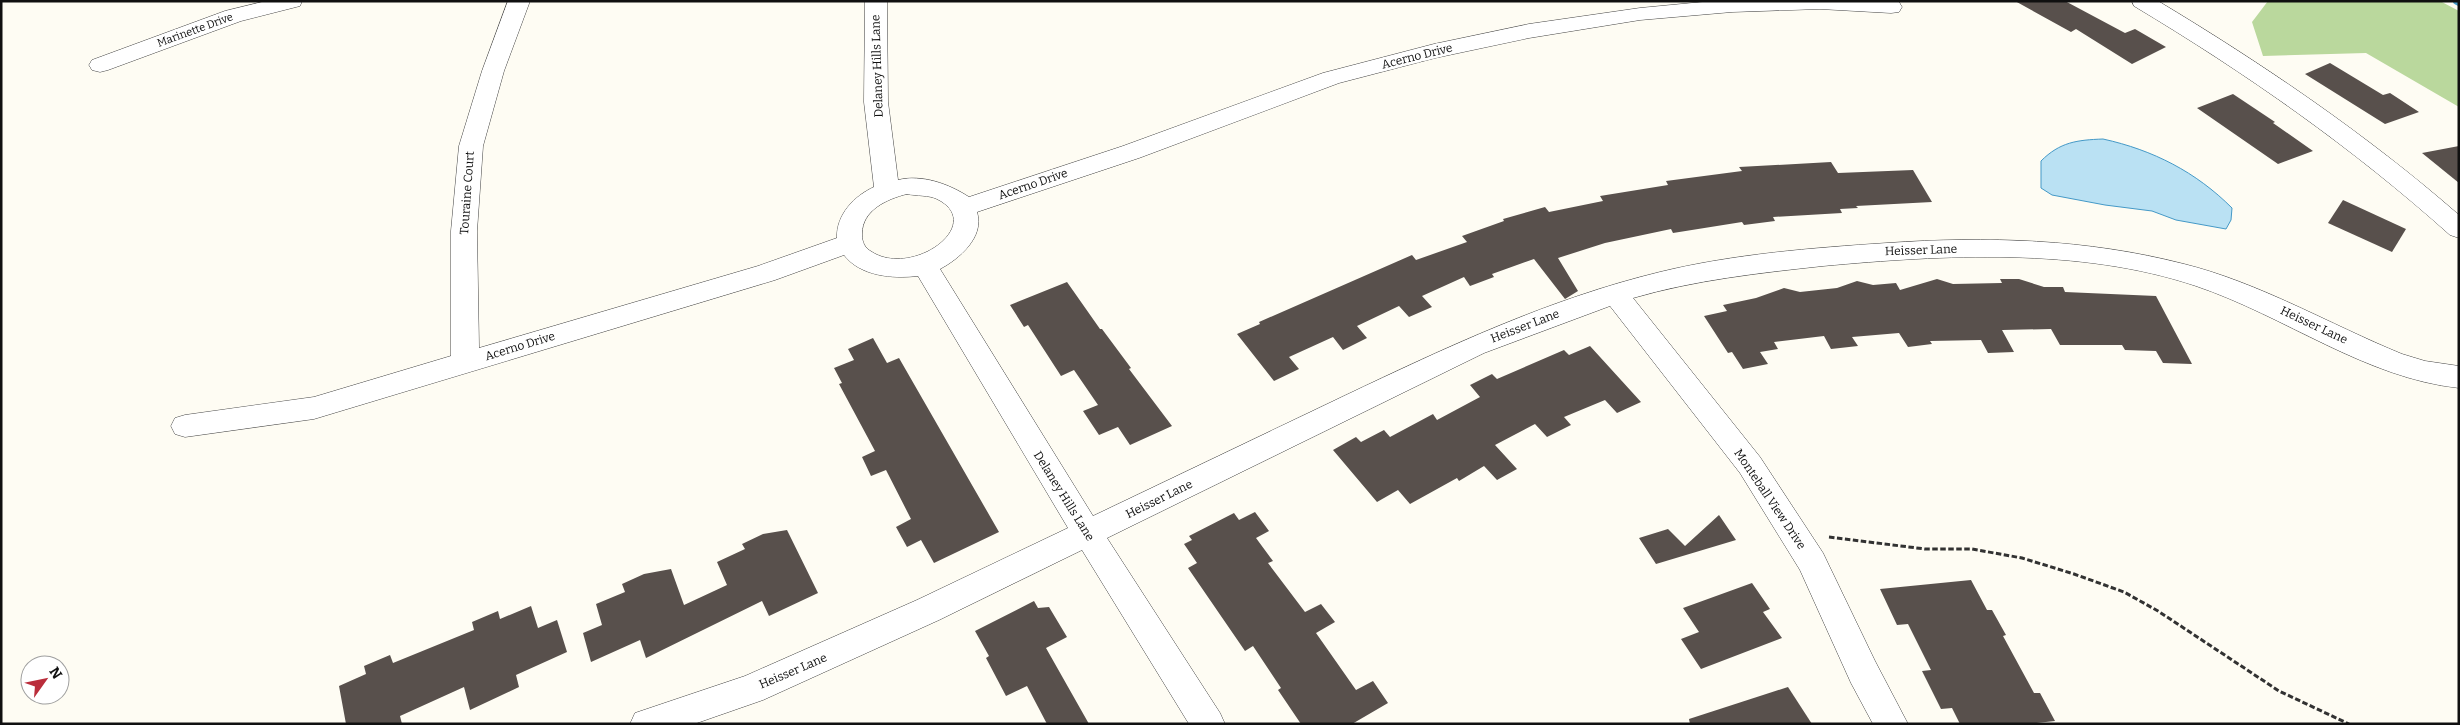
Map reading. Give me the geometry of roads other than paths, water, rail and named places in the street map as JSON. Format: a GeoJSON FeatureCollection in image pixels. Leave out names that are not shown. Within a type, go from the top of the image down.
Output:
{"type":"FeatureCollection","features":[{"type":"Feature","properties":{"kind":"street","name":"Marinette Drive"},"geometry":{"type":"LineString","coordinates":[[100,64],[233,16],[292,1]]}},
{"type":"Feature","properties":{"kind":"street","name":"Touraine Court"},"geometry":{"type":"LineString","coordinates":[[465,362],[464,230],[471,146],[493,71],[519,1]]}},
{"type":"Feature","properties":{"kind":"street","name":"Delaney Hills Lane"},"geometry":{"type":"LineString","coordinates":[[876,1],[876,102],[887,191]]}},
{"type":"Feature","properties":{"kind":"street"},"geometry":{"type":"LineString","coordinates":[[2142,1],[2333,126],[2405,182],[2459,229]]}},
{"type":"Feature","properties":{"kind":"street","name":"Acerno Drive"},"geometry":{"type":"LineString","coordinates":[[963,208],[1140,148],[1331,78],[1443,49],[1636,8],[1820,3],[1890,7]]}},
{"type":"Feature","properties":{"kind":"street"},"geometry":{"type":"LineString","coordinates":[[907,186],[927,186],[945,191],[959,200],[963,208],[967,225],[963,237],[954,249],[941,258],[924,265],[906,269],[890,269],[874,265],[863,260],[850,243],[848,236],[850,222],[858,210],[870,199],[887,191],[907,186]]}},
{"type":"Feature","properties":{"kind":"street","name":"Acerno Drive"},"geometry":{"type":"LineString","coordinates":[[185,426],[314,408],[766,273],[850,243]]}},
{"type":"Feature","properties":{"kind":"street","name":"Heisser Lane"},"geometry":{"type":"LineString","coordinates":[[647,724],[750,689],[827,656],[1088,534],[1474,346],[1548,316],[1686,276],[1823,257],[1947,248],[2034,250],[2106,258],[2186,274],[2255,298],[2374,354],[2420,372],[2459,377]]}},
{"type":"Feature","properties":{"kind":"street","name":"Delaney Hills Lane"},"geometry":{"type":"LineString","coordinates":[[924,265],[1088,534],[1208,724]]}},
{"type":"Feature","properties":{"kind":"street","name":"Monteball View Drive"},"geometry":{"type":"LineString","coordinates":[[1616,295],[1750,465],[1812,562],[1863,672],[1891,724]]}},
{"type":"Feature","properties":{"kind":"water"},"geometry":{"type":"Polygon","coordinates":[[[2103,139],[2139,149],[2189,173],[2232,208],[2231,220],[2226,229],[2176,220],[2152,211],[2105,205],[2052,195],[2041,188],[2041,161],[2048,155],[2069,143],[2103,139]]]}}]}
